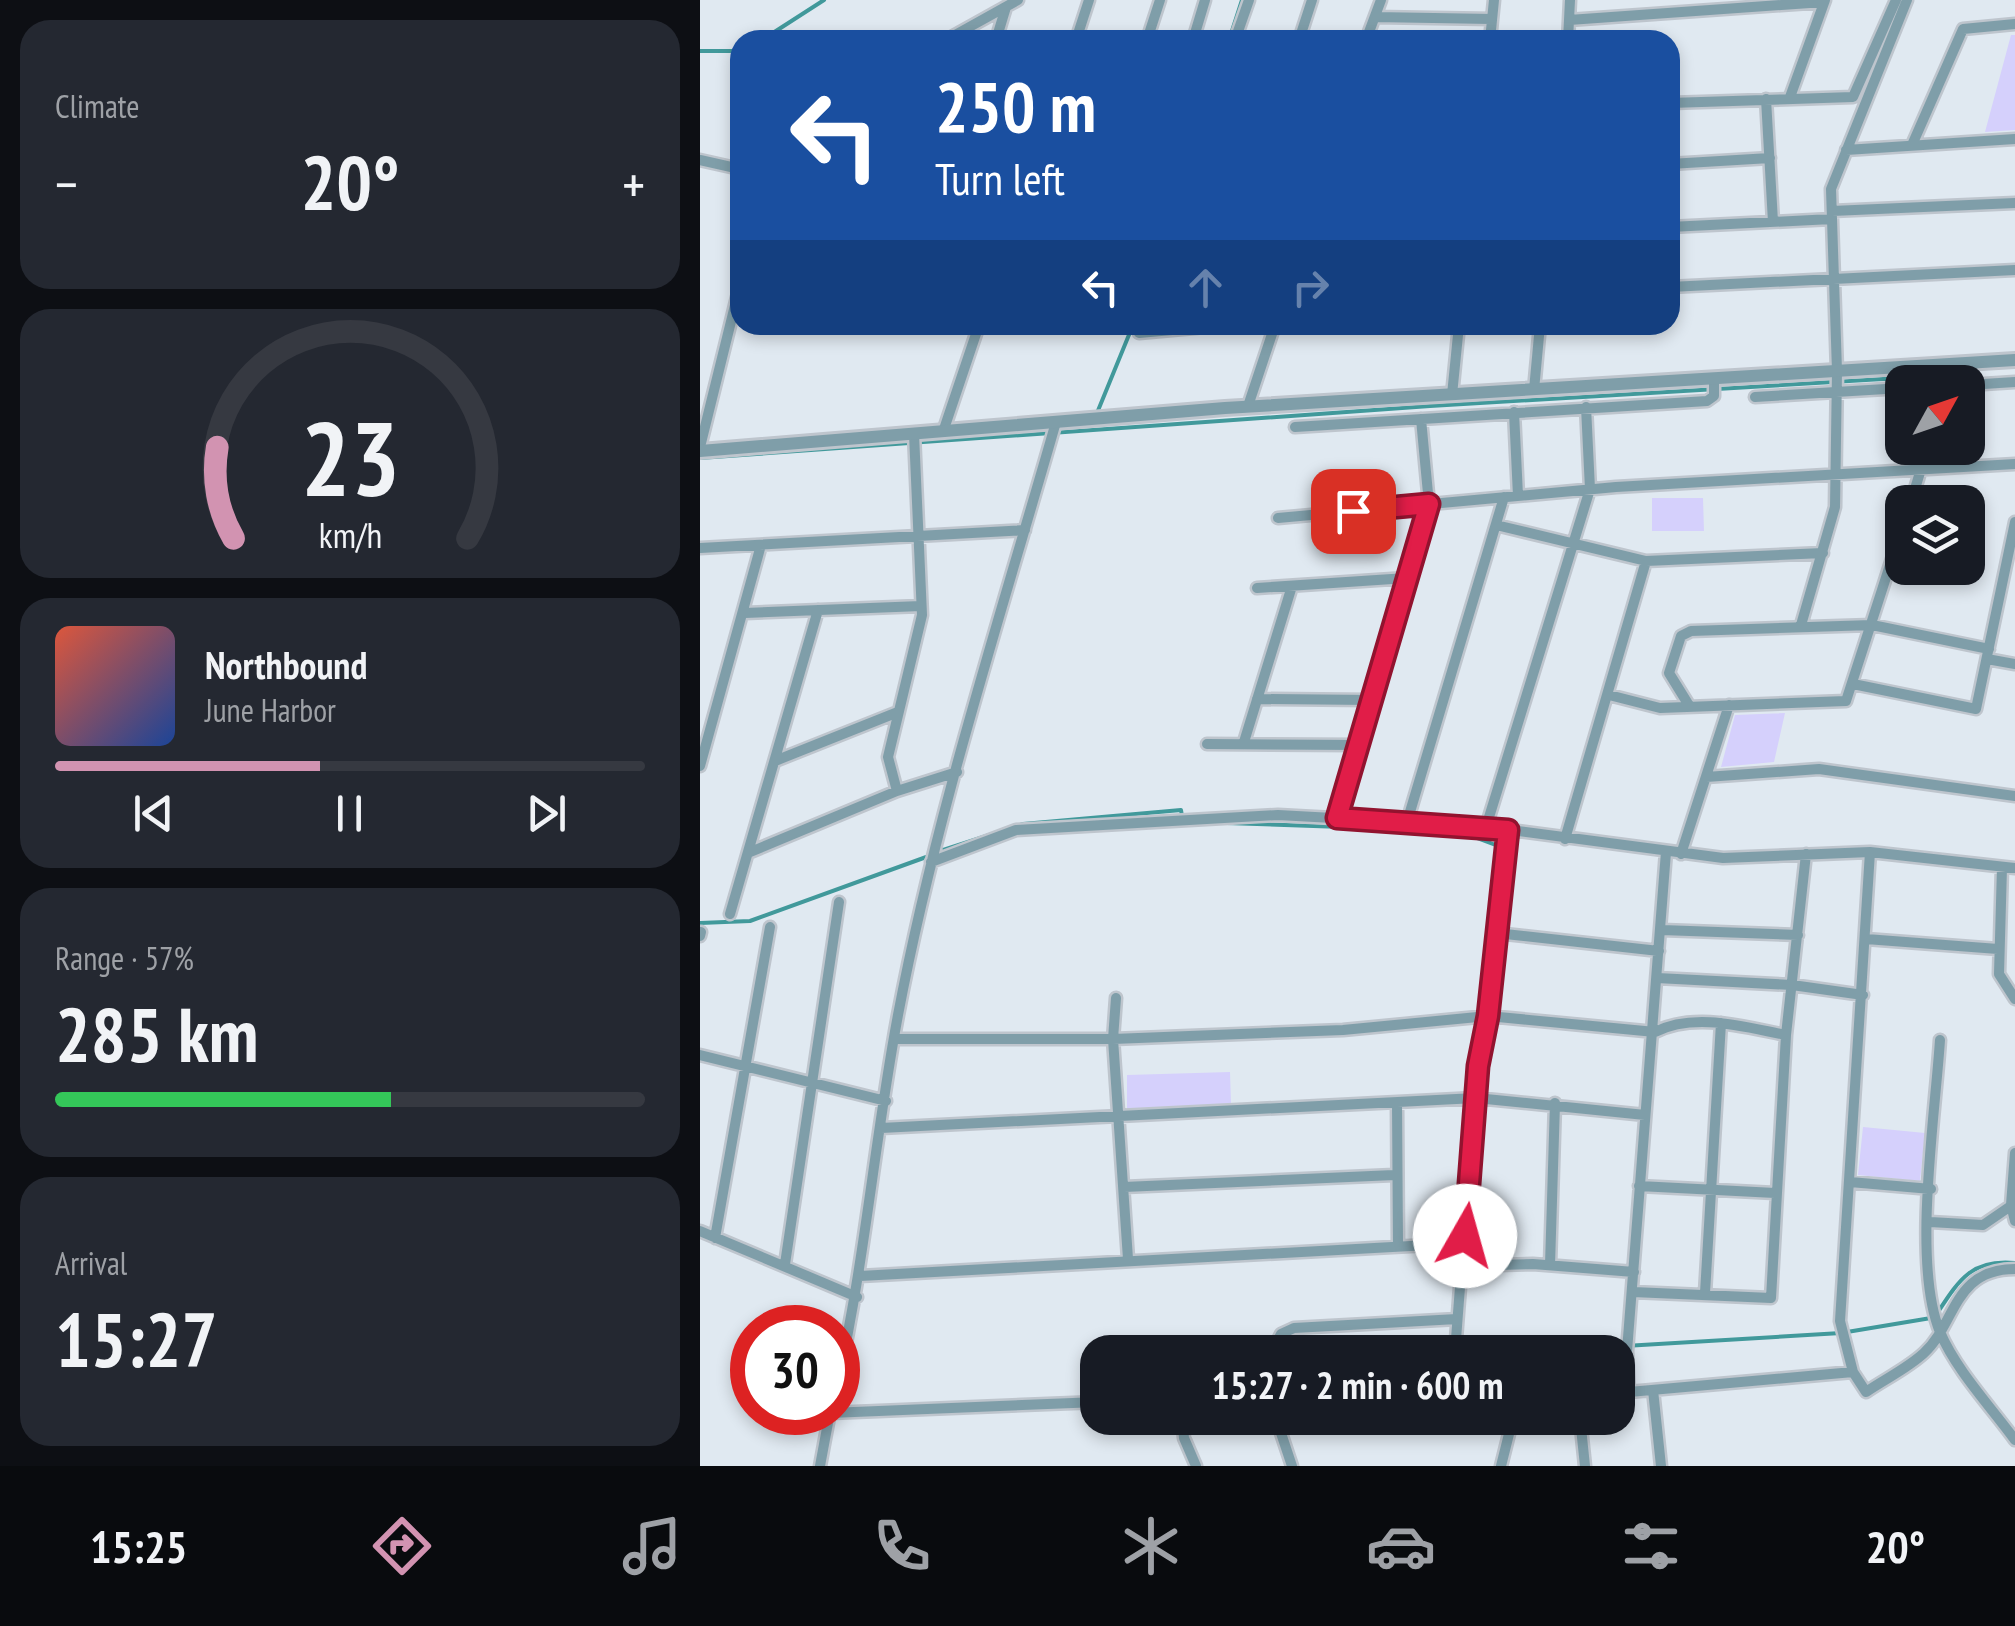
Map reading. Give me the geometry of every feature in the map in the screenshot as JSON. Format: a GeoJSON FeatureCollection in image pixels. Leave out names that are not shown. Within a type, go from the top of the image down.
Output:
{"type":"FeatureCollection","features":[{"type":"Feature","properties":{"kind":"street"},"geometry":{"type":"LineString","coordinates":[[964,30],[1018,0]]}},
{"type":"Feature","properties":{"kind":"street"},"geometry":{"type":"LineString","coordinates":[[1079,30],[1089,0]]}},
{"type":"Feature","properties":{"kind":"street"},"geometry":{"type":"LineString","coordinates":[[1150,30],[1160,0]]}},
{"type":"Feature","properties":{"kind":"street"},"geometry":{"type":"LineString","coordinates":[[1195,30],[1205,0]]}},
{"type":"Feature","properties":{"kind":"street"},"geometry":{"type":"LineString","coordinates":[[1238,30],[1249,0]]}},
{"type":"Feature","properties":{"kind":"street"},"geometry":{"type":"LineString","coordinates":[[1302,30],[1312,0]]}},
{"type":"Feature","properties":{"kind":"street"},"geometry":{"type":"LineString","coordinates":[[1369,30],[1381,0]]}},
{"type":"Feature","properties":{"kind":"street"},"geometry":{"type":"LineString","coordinates":[[1491,30],[1494,0]]}},
{"type":"Feature","properties":{"kind":"street"},"geometry":{"type":"LineString","coordinates":[[1568,30],[1570,0]]}},
{"type":"Feature","properties":{"kind":"street"},"geometry":{"type":"LineString","coordinates":[[1680,103],[1854,97],[1896,0]]}},
{"type":"Feature","properties":{"kind":"street"},"geometry":{"type":"LineString","coordinates":[[1801,625],[1834,507],[1837,371],[1831,189],[1906,0]]}},
{"type":"Feature","properties":{"kind":"street"},"geometry":{"type":"LineString","coordinates":[[1568,20],[1825,1],[1790,98]]}},
{"type":"Feature","properties":{"kind":"street"},"geometry":{"type":"LineString","coordinates":[[999,30],[1006,6]]}},
{"type":"Feature","properties":{"kind":"street"},"geometry":{"type":"LineString","coordinates":[[1374,17],[1492,19]]}},
{"type":"Feature","properties":{"kind":"street"},"geometry":{"type":"LineString","coordinates":[[1912,145],[1964,30],[2015,24]]}},
{"type":"Feature","properties":{"kind":"street"},"geometry":{"type":"LineString","coordinates":[[1766,99],[1773,222]]}},
{"type":"Feature","properties":{"kind":"street"},"geometry":{"type":"LineString","coordinates":[[1846,150],[2015,139]]}},
{"type":"Feature","properties":{"kind":"street"},"geometry":{"type":"LineString","coordinates":[[1680,163],[1770,158]]}},
{"type":"Feature","properties":{"kind":"street"},"geometry":{"type":"LineString","coordinates":[[700,160],[730,167]]}},
{"type":"Feature","properties":{"kind":"street"},"geometry":{"type":"LineString","coordinates":[[1680,227],[2015,203]]}},
{"type":"Feature","properties":{"kind":"street"},"geometry":{"type":"LineString","coordinates":[[1680,286],[2015,270]]}},
{"type":"Feature","properties":{"kind":"street"},"geometry":{"type":"LineString","coordinates":[[730,326],[700,449],[1248,406],[2015,360]]}},
{"type":"Feature","properties":{"kind":"street"},"geometry":{"type":"LineString","coordinates":[[943,432],[976,335]]}},
{"type":"Feature","properties":{"kind":"street"},"geometry":{"type":"LineString","coordinates":[[1248,406],[1272,335]]}},
{"type":"Feature","properties":{"kind":"street"},"geometry":{"type":"LineString","coordinates":[[1452,394],[1459,335]]}},
{"type":"Feature","properties":{"kind":"street"},"geometry":{"type":"LineString","coordinates":[[1528,411],[1538,335]]}},
{"type":"Feature","properties":{"kind":"street"},"geometry":{"type":"LineString","coordinates":[[1295,427],[1707,400],[1714,396],[1714,379]]}},
{"type":"Feature","properties":{"kind":"street"},"geometry":{"type":"LineString","coordinates":[[1985,384],[2015,382]]}},
{"type":"Feature","properties":{"kind":"street"},"geometry":{"type":"LineString","coordinates":[[1755,397],[1885,389]]}},
{"type":"Feature","properties":{"kind":"street"},"geometry":{"type":"LineString","coordinates":[[1486,827],[1590,489],[1586,407]]}},
{"type":"Feature","properties":{"kind":"street"},"geometry":{"type":"LineString","coordinates":[[1514,412],[1518,496]]}},
{"type":"Feature","properties":{"kind":"street"},"geometry":{"type":"LineString","coordinates":[[1337,818],[1429,504],[1421,418]]}},
{"type":"Feature","properties":{"kind":"street"},"geometry":{"type":"LineString","coordinates":[[855,1305],[895,1039],[932,862],[1056,422]]}},
{"type":"Feature","properties":{"kind":"street"},"geometry":{"type":"LineString","coordinates":[[897,791],[888,757],[921,606],[914,434]]}},
{"type":"Feature","properties":{"kind":"street"},"geometry":{"type":"LineString","coordinates":[[1278,518],[1590,489],[2015,464]]}},
{"type":"Feature","properties":{"kind":"street"},"geometry":{"type":"LineString","coordinates":[[1916,485],[1921,469]]}},
{"type":"Feature","properties":{"kind":"street"},"geometry":{"type":"LineString","coordinates":[[1407,822],[1504,497]]}},
{"type":"Feature","properties":{"kind":"street"},"geometry":{"type":"LineString","coordinates":[[1853,684],[1976,709],[1988,654],[2009,589],[2015,524]]}},
{"type":"Feature","properties":{"kind":"street"},"geometry":{"type":"LineString","coordinates":[[1496,525],[1646,561],[1823,553]]}},
{"type":"Feature","properties":{"kind":"street"},"geometry":{"type":"LineString","coordinates":[[700,548],[1025,530]]}},
{"type":"Feature","properties":{"kind":"street"},"geometry":{"type":"LineString","coordinates":[[700,766],[745,612],[760,545]]}},
{"type":"Feature","properties":{"kind":"street"},"geometry":{"type":"LineString","coordinates":[[1566,839],[1646,561]]}},
{"type":"Feature","properties":{"kind":"street"},"geometry":{"type":"LineString","coordinates":[[1257,588],[1407,578]]}},
{"type":"Feature","properties":{"kind":"street"},"geometry":{"type":"LineString","coordinates":[[1609,695],[1660,708],[1846,701],[1885,582]]}},
{"type":"Feature","properties":{"kind":"street"},"geometry":{"type":"LineString","coordinates":[[1244,742],[1292,586]]}},
{"type":"Feature","properties":{"kind":"street"},"geometry":{"type":"LineString","coordinates":[[745,612],[921,606]]}},
{"type":"Feature","properties":{"kind":"street"},"geometry":{"type":"LineString","coordinates":[[730,914],[818,610]]}},
{"type":"Feature","properties":{"kind":"street"},"geometry":{"type":"LineString","coordinates":[[1690,707],[1669,673],[1681,636],[1691,632],[1872,624],[2015,664]]}},
{"type":"Feature","properties":{"kind":"street"},"geometry":{"type":"LineString","coordinates":[[1257,698],[1372,700]]}},
{"type":"Feature","properties":{"kind":"street"},"geometry":{"type":"LineString","coordinates":[[1682,854],[1729,705]]}},
{"type":"Feature","properties":{"kind":"street"},"geometry":{"type":"LineString","coordinates":[[774,761],[898,712]]}},
{"type":"Feature","properties":{"kind":"street"},"geometry":{"type":"LineString","coordinates":[[1206,744],[1358,745]]}},
{"type":"Feature","properties":{"kind":"street"},"geometry":{"type":"LineString","coordinates":[[1706,777],[1820,769],[2015,796]]}},
{"type":"Feature","properties":{"kind":"street"},"geometry":{"type":"LineString","coordinates":[[748,853],[897,791],[956,772]]}},
{"type":"Feature","properties":{"kind":"street"},"geometry":{"type":"LineString","coordinates":[[932,862],[1016,830],[1178,817],[1407,822],[1486,827],[1724,858],[1870,852],[2015,868]]}},
{"type":"Feature","properties":{"kind":"street"},"geometry":{"type":"LineString","coordinates":[[1457,1335],[1476,1098],[1508,830]]}},
{"type":"Feature","properties":{"kind":"street"},"geometry":{"type":"LineString","coordinates":[[1628,1335],[1655,1032],[1666,852]]}},
{"type":"Feature","properties":{"kind":"street"},"geometry":{"type":"LineString","coordinates":[[1870,852],[1864,995],[1840,1321],[1853,1372],[1866,1392],[1924,1354],[1941,1334],[1948,1312],[1960,1296],[1990,1273],[2015,1269]]}},
{"type":"Feature","properties":{"kind":"street"},"geometry":{"type":"LineString","coordinates":[[1632,1292],[1771,1298],[1786,1036],[1806,854]]}},
{"type":"Feature","properties":{"kind":"street"},"geometry":{"type":"LineString","coordinates":[[2002,867],[1999,974],[2015,999]]}},
{"type":"Feature","properties":{"kind":"street"},"geometry":{"type":"LineString","coordinates":[[785,1264],[839,902]]}},
{"type":"Feature","properties":{"kind":"street"},"geometry":{"type":"LineString","coordinates":[[715,1238],[770,927]]}},
{"type":"Feature","properties":{"kind":"street"},"geometry":{"type":"LineString","coordinates":[[1662,930],[1798,935]]}},
{"type":"Feature","properties":{"kind":"street"},"geometry":{"type":"LineString","coordinates":[[1496,932],[1659,950]]}},
{"type":"Feature","properties":{"kind":"street"},"geometry":{"type":"LineString","coordinates":[[1866,939],[1998,949]]}},
{"type":"Feature","properties":{"kind":"street"},"geometry":{"type":"LineString","coordinates":[[1657,978],[1792,986],[1864,995]]}},
{"type":"Feature","properties":{"kind":"street"},"geometry":{"type":"LineString","coordinates":[[1116,998],[1113,1039],[1128,1260]]}},
{"type":"Feature","properties":{"kind":"street"},"geometry":{"type":"LineString","coordinates":[[895,1039],[1113,1039],[1343,1030],[1488,1016],[1655,1032],[1674,1023],[1721,1023],[1786,1036]]}},
{"type":"Feature","properties":{"kind":"street"},"geometry":{"type":"LineString","coordinates":[[1704,1293],[1721,1023]]}},
{"type":"Feature","properties":{"kind":"street"},"geometry":{"type":"LineString","coordinates":[[1940,1040],[1931,1189],[1931,1302],[1941,1334],[2015,1440]]}},
{"type":"Feature","properties":{"kind":"street"},"geometry":{"type":"LineString","coordinates":[[700,1055],[886,1101]]}},
{"type":"Feature","properties":{"kind":"street"},"geometry":{"type":"LineString","coordinates":[[882,1128],[1476,1098],[1645,1115]]}},
{"type":"Feature","properties":{"kind":"street"},"geometry":{"type":"LineString","coordinates":[[1550,1264],[1555,1103]]}},
{"type":"Feature","properties":{"kind":"street"},"geometry":{"type":"LineString","coordinates":[[1397,1104],[1394,1175],[1398,1246]]}},
{"type":"Feature","properties":{"kind":"street"},"geometry":{"type":"LineString","coordinates":[[2015,1153],[2015,1221]]}},
{"type":"Feature","properties":{"kind":"street"},"geometry":{"type":"LineString","coordinates":[[1124,1187],[1394,1175]]}},
{"type":"Feature","properties":{"kind":"street"},"geometry":{"type":"LineString","coordinates":[[1850,1182],[1931,1189]]}},
{"type":"Feature","properties":{"kind":"street"},"geometry":{"type":"LineString","coordinates":[[1639,1186],[1776,1193]]}},
{"type":"Feature","properties":{"kind":"street"},"geometry":{"type":"LineString","coordinates":[[1930,1222],[1982,1226],[2013,1204]]}},
{"type":"Feature","properties":{"kind":"street"},"geometry":{"type":"LineString","coordinates":[[700,1231],[857,1297]]}},
{"type":"Feature","properties":{"kind":"street"},"geometry":{"type":"LineString","coordinates":[[860,1276],[1464,1243]]}},
{"type":"Feature","properties":{"kind":"street"},"geometry":{"type":"LineString","coordinates":[[1462,1266],[1550,1264],[1634,1272]]}},
{"type":"Feature","properties":{"kind":"street"},"geometry":{"type":"LineString","coordinates":[[1280,1335],[1294,1328],[1457,1319]]}},
{"type":"Feature","properties":{"kind":"street"},"geometry":{"type":"LineString","coordinates":[[1635,1392],[1853,1372]]}},
{"type":"Feature","properties":{"kind":"street"},"geometry":{"type":"LineString","coordinates":[[1653,1390],[1661,1466]]}},
{"type":"Feature","properties":{"kind":"street"},"geometry":{"type":"LineString","coordinates":[[860,1412],[1080,1403]]}},
{"type":"Feature","properties":{"kind":"street"},"geometry":{"type":"LineString","coordinates":[[820,1466],[826,1435]]}},
{"type":"Feature","properties":{"kind":"street"},"geometry":{"type":"LineString","coordinates":[[1184,1435],[1195,1466]]}},
{"type":"Feature","properties":{"kind":"street"},"geometry":{"type":"LineString","coordinates":[[1282,1435],[1292,1466]]}},
{"type":"Feature","properties":{"kind":"street"},"geometry":{"type":"LineString","coordinates":[[1501,1466],[1509,1435]]}},
{"type":"Feature","properties":{"kind":"street"},"geometry":{"type":"LineString","coordinates":[[1581,1435],[1584,1466]]}},
{"type":"Feature","properties":{"kind":"shaded area"},"geometry":{"type":"Polygon","coordinates":[[[2011,35],[2015,35],[2015,130],[1985,132],[2011,35]]]}},
{"type":"Feature","properties":{"kind":"shaded area"},"geometry":{"type":"Polygon","coordinates":[[[1652,498],[1703,498],[1704,531],[1652,531],[1652,498]]]}},
{"type":"Feature","properties":{"kind":"shaded area"},"geometry":{"type":"Polygon","coordinates":[[[1785,713],[1774,762],[1721,767],[1735,715],[1785,713]]]}},
{"type":"Feature","properties":{"kind":"shaded area"},"geometry":{"type":"Polygon","coordinates":[[[1230,1072],[1231,1104],[1127,1110],[1127,1075],[1230,1072]]]}},
{"type":"Feature","properties":{"kind":"shaded area"},"geometry":{"type":"Polygon","coordinates":[[[1863,1127],[1925,1133],[1920,1181],[1858,1175],[1863,1127]]]}},
{"type":"Feature","properties":{"kind":"waterway"},"geometry":{"type":"LineString","coordinates":[[778,30],[824,0]]}},
{"type":"Feature","properties":{"kind":"waterway"},"geometry":{"type":"LineString","coordinates":[[1232,30],[1242,0]]}},
{"type":"Feature","properties":{"kind":"waterway"},"geometry":{"type":"LineString","coordinates":[[700,51],[730,51]]}},
{"type":"Feature","properties":{"kind":"waterway"},"geometry":{"type":"LineString","coordinates":[[1097,413],[1129,335]]}},
{"type":"Feature","properties":{"kind":"waterway"},"geometry":{"type":"LineString","coordinates":[[700,458],[1430,406],[1883,379],[1990,379]]}},
{"type":"Feature","properties":{"kind":"waterway"},"geometry":{"type":"LineString","coordinates":[[937,852],[1023,824],[1181,810],[1182,816]]}},
{"type":"Feature","properties":{"kind":"waterway"},"geometry":{"type":"LineString","coordinates":[[1227,823],[1458,831],[1501,847],[1478,1039]]}},
{"type":"Feature","properties":{"kind":"waterway"},"geometry":{"type":"LineString","coordinates":[[700,923],[750,921],[929,856]]}},
{"type":"Feature","properties":{"kind":"waterway"},"geometry":{"type":"LineString","coordinates":[[1452,1335],[1463,1188]]}},
{"type":"Feature","properties":{"kind":"waterway"},"geometry":{"type":"LineString","coordinates":[[1938,1312],[1969,1273],[1988,1264],[2015,1263]]}},
{"type":"Feature","properties":{"kind":"waterway"},"geometry":{"type":"LineString","coordinates":[[1635,1345],[1841,1333],[1931,1318]]}},
{"type":"Feature","properties":{"kind":"route"},"geometry":{"type":"LineString","coordinates":[[1353,511],[1429,504],[1337,818],[1508,830],[1488,1016],[1478,1066],[1465,1236]]}}]}
